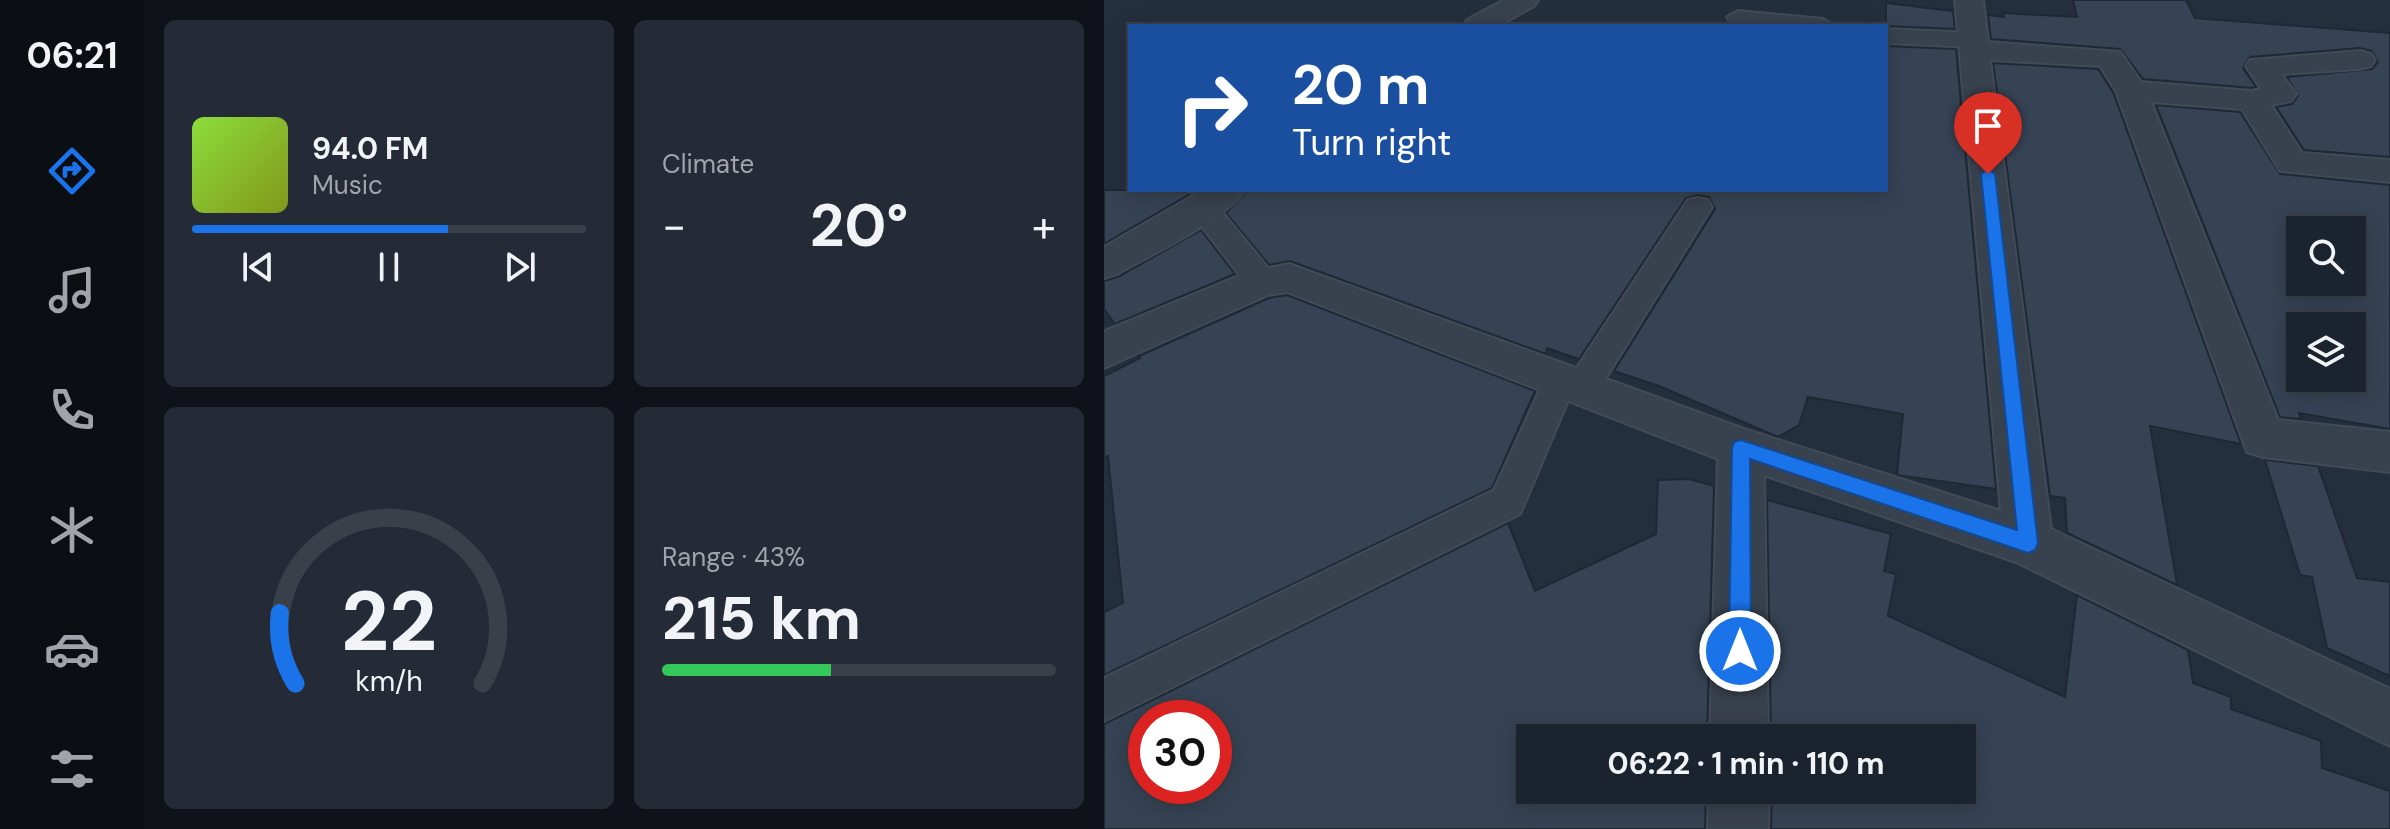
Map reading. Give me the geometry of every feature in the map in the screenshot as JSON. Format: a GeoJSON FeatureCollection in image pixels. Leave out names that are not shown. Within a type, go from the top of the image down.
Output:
{"type":"FeatureCollection","features":[{"type":"Feature","properties":{"kind":"street"},"geometry":{"type":"LineString","coordinates":[[1481,24],[1524,0]]}},
{"type":"Feature","properties":{"kind":"street"},"geometry":{"type":"LineString","coordinates":[[1969,0],[2028,543]]}},
{"type":"Feature","properties":{"kind":"street"},"geometry":{"type":"LineString","coordinates":[[1974,45],[2110,58],[2131,91],[2263,438],[2390,452]]}},
{"type":"Feature","properties":{"kind":"street"},"geometry":{"type":"LineString","coordinates":[[2131,91],[2252,100],[2280,94],[2261,66],[2360,60]]}},
{"type":"Feature","properties":{"kind":"street"},"geometry":{"type":"LineString","coordinates":[[2252,100],[2292,163],[2390,171]]}},
{"type":"Feature","properties":{"kind":"street"},"geometry":{"type":"LineString","coordinates":[[1104,264],[1215,199]]}},
{"type":"Feature","properties":{"kind":"street"},"geometry":{"type":"LineString","coordinates":[[1104,352],[1122,341],[1262,282],[1289,278],[1741,448],[2028,543],[2390,718]]}},
{"type":"Feature","properties":{"kind":"street"},"geometry":{"type":"LineString","coordinates":[[1739,724],[1741,448]]}},
{"type":"Feature","properties":{"kind":"street"},"geometry":{"type":"LineString","coordinates":[[1738,829],[1739,804]]}},
{"type":"Feature","properties":{"kind":"lane"},"geometry":{"type":"LineString","coordinates":[[1825,24],[1831,0]]}},
{"type":"Feature","properties":{"kind":"lane"},"geometry":{"type":"LineString","coordinates":[[1738,17],[1805,24]]}},
{"type":"Feature","properties":{"kind":"lane"},"geometry":{"type":"LineString","coordinates":[[1888,36],[1974,45]]}},
{"type":"Feature","properties":{"kind":"lane"},"geometry":{"type":"LineString","coordinates":[[1215,199],[1262,282]]}},
{"type":"Feature","properties":{"kind":"lane"},"geometry":{"type":"LineString","coordinates":[[1104,700],[1507,502],[1571,383],[1698,207]]}},
{"type":"Feature","properties":{"kind":"building"},"geometry":{"type":"Polygon","coordinates":[[[2073,0],[2186,0],[2195,18],[2390,33],[2390,157],[2304,150],[2276,107],[2292,104],[2298,96],[2287,77],[2372,69],[2378,62],[2372,51],[2360,48],[2250,57],[2243,68],[2256,87],[2252,88],[2143,79],[2120,49],[1991,39],[1988,15],[2077,17],[2073,0]]]}},
{"type":"Feature","properties":{"kind":"building"},"geometry":{"type":"Polygon","coordinates":[[[1886,3],[1953,11],[1955,29],[1888,26],[1886,3]]]}},
{"type":"Feature","properties":{"kind":"building"},"geometry":{"type":"Polygon","coordinates":[[[1888,46],[1956,49],[1996,489],[1897,475],[1903,414],[1808,397],[1799,425],[1778,437],[1659,386],[1614,371],[1715,209],[1709,197],[1697,195],[1686,198],[1579,359],[1547,348],[1546,354],[1290,261],[1269,265],[1226,213],[1245,192],[1888,192],[1888,46]]]}},
{"type":"Feature","properties":{"kind":"building"},"geometry":{"type":"Polygon","coordinates":[[[1993,63],[2098,69],[2113,92],[2241,444],[2150,426],[2177,585],[2067,533],[2065,498],[2050,496],[1993,63]]]}},
{"type":"Feature","properties":{"kind":"building"},"geometry":{"type":"Polygon","coordinates":[[[2156,105],[2240,112],[2280,174],[2390,185],[2390,429],[2299,413],[2301,419],[2280,417],[2156,105]]]}},
{"type":"Feature","properties":{"kind":"building"},"geometry":{"type":"Polygon","coordinates":[[[1104,190],[1194,192],[1104,244],[1104,190]]]}},
{"type":"Feature","properties":{"kind":"building"},"geometry":{"type":"Polygon","coordinates":[[[1201,230],[1235,274],[1115,324],[1104,309],[1104,281],[1118,277],[1201,230]]]}},
{"type":"Feature","properties":{"kind":"building"},"geometry":{"type":"Polygon","coordinates":[[[1287,295],[1535,391],[1492,488],[1104,675],[1104,612],[1123,603],[1108,456],[1104,457],[1104,376],[1139,356],[1269,298],[1287,295]]]}},
{"type":"Feature","properties":{"kind":"building"},"geometry":{"type":"Polygon","coordinates":[[[2265,460],[2318,466],[2357,578],[2390,582],[2390,676],[2327,648],[2312,577],[2300,575],[2265,460]]]}},
{"type":"Feature","properties":{"kind":"building"},"geometry":{"type":"Polygon","coordinates":[[[1689,479],[1714,486],[1707,724],[1516,724],[1516,804],[1706,804],[1705,829],[1104,829],[1104,724],[1128,712],[1128,804],[1232,804],[1232,700],[1152,700],[1508,523],[1535,591],[1656,534],[1658,480],[1689,479]]]}},
{"type":"Feature","properties":{"kind":"building"},"geometry":{"type":"Polygon","coordinates":[[[1767,500],[1891,534],[1884,571],[1896,574],[1888,616],[2065,697],[2077,595],[2188,650],[2193,683],[2231,697],[2231,709],[2321,741],[2322,768],[2390,791],[2390,829],[1771,829],[1772,804],[1976,804],[1976,724],[1771,724],[1767,500]]]}},
{"type":"Feature","properties":{"kind":"route"},"geometry":{"type":"LineString","coordinates":[[1740,651],[1741,448],[2028,543],[1988,174]]}}]}
